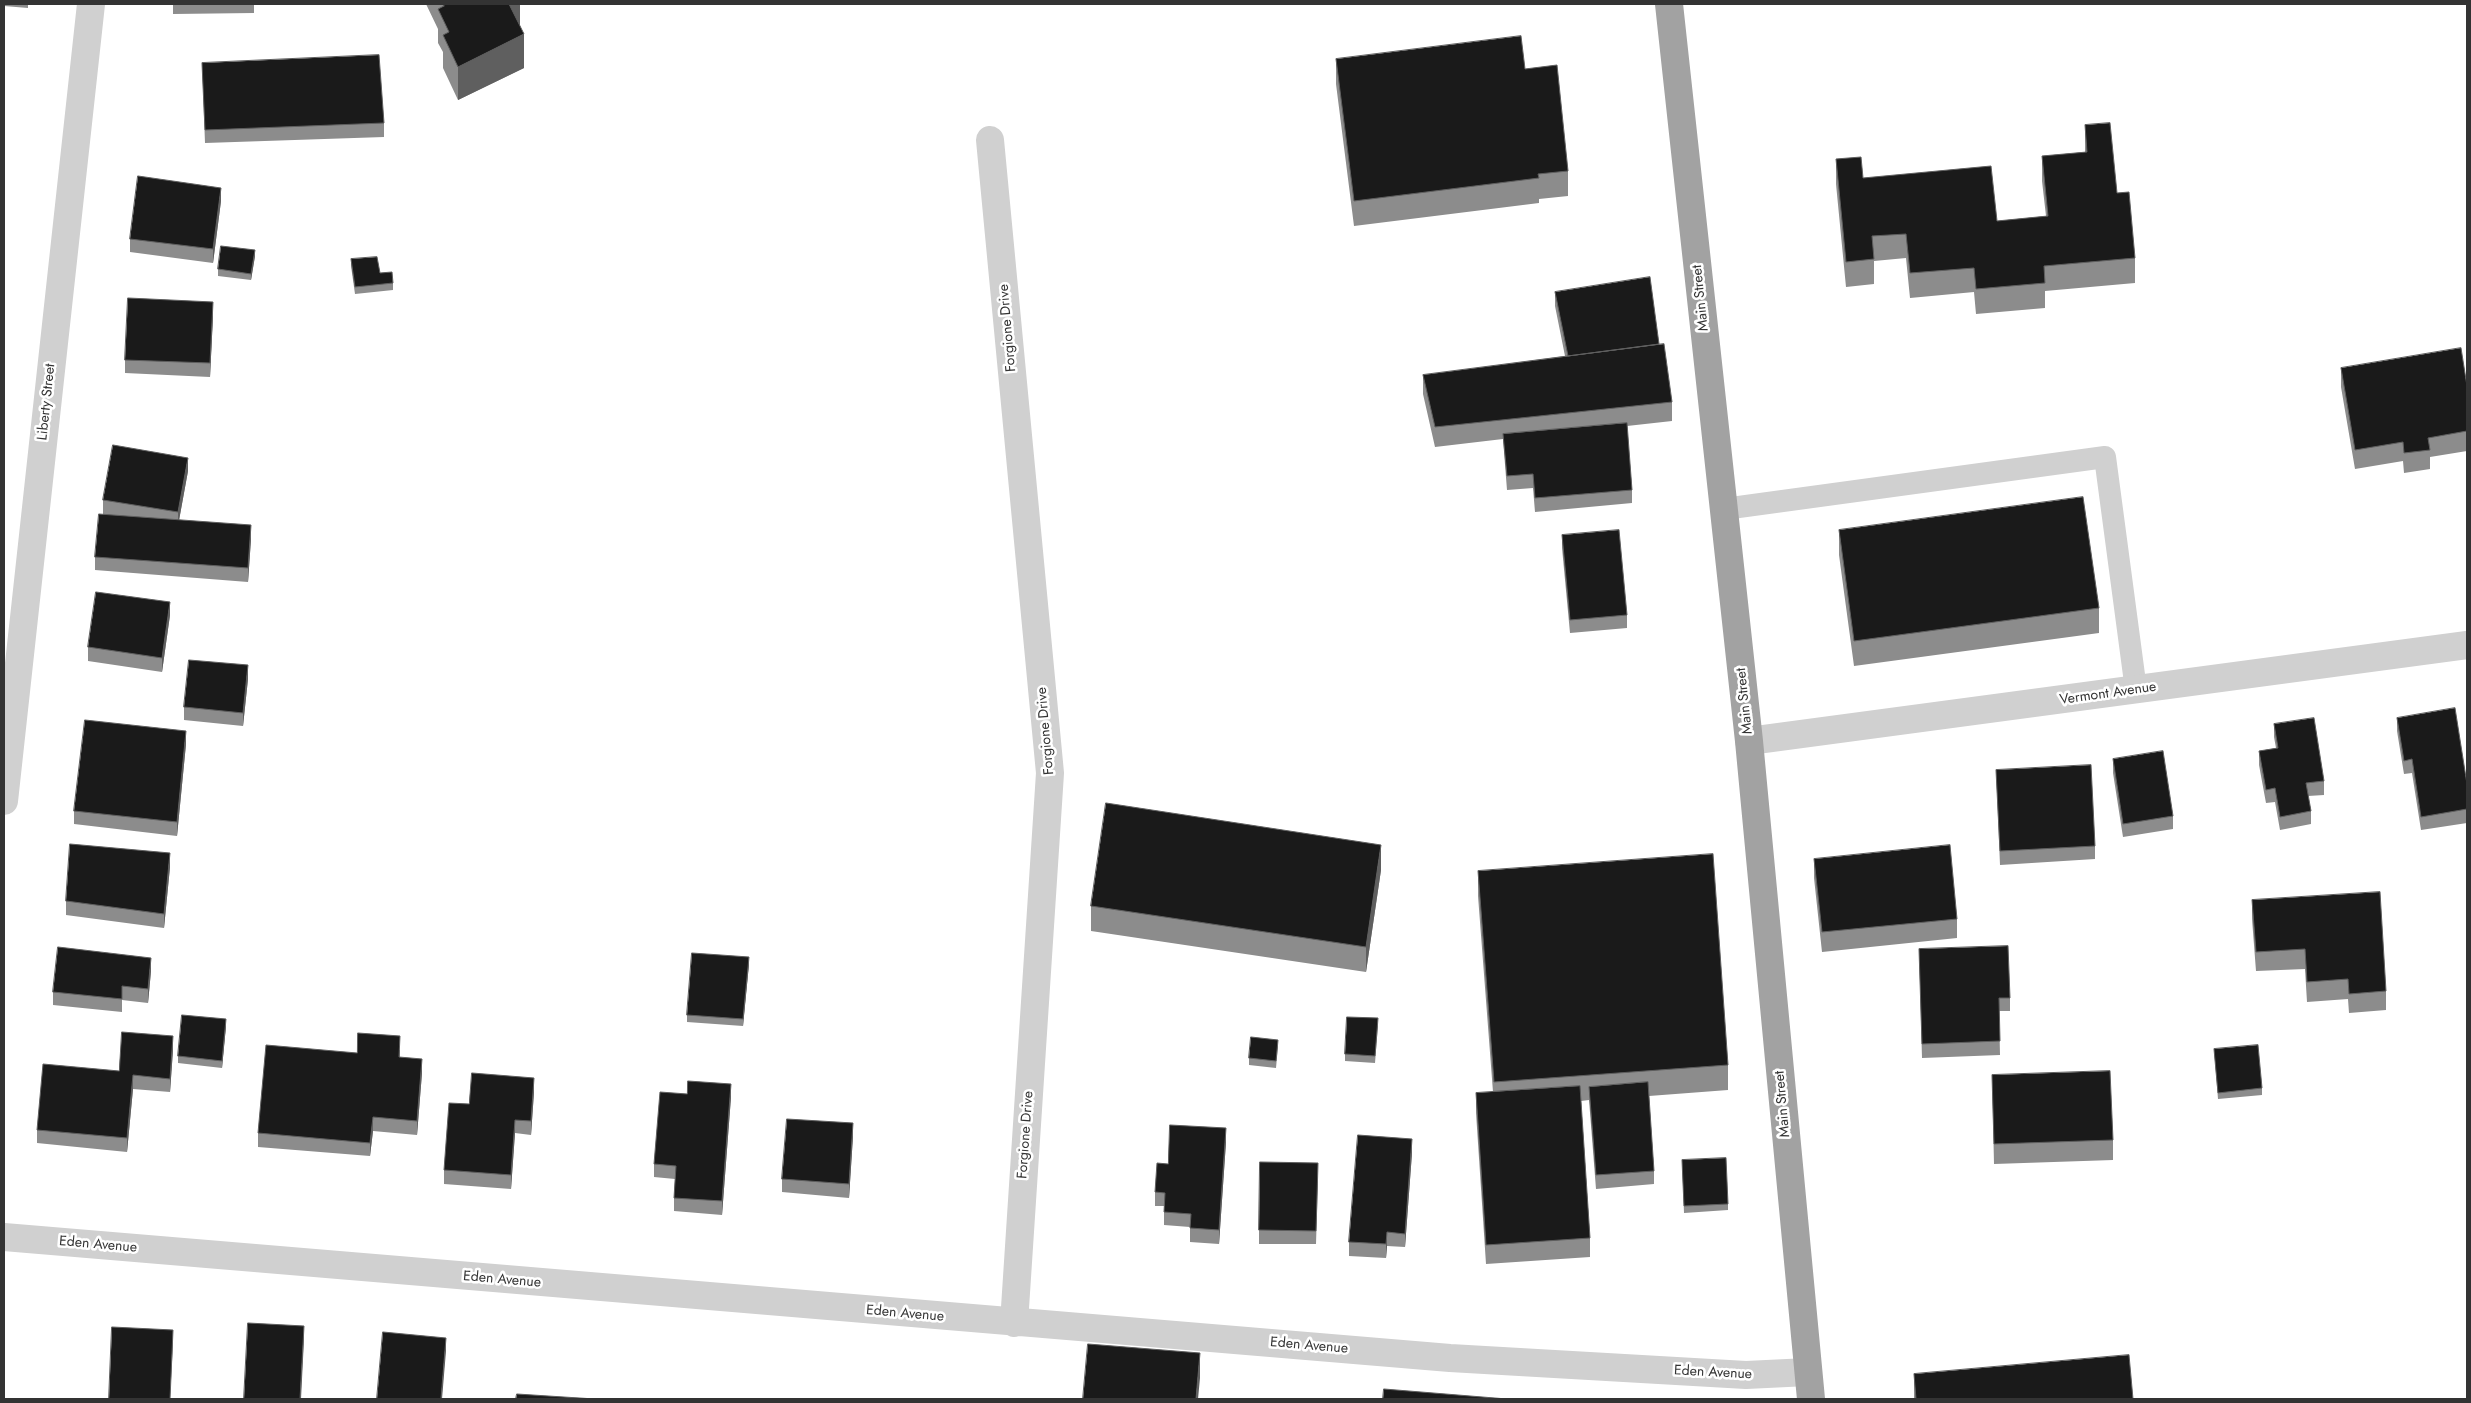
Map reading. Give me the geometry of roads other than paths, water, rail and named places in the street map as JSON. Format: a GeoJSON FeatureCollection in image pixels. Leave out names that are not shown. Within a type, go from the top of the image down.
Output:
{"type":"FeatureCollection","features":[{"type":"Feature","properties":{"kind":"highway","name":"Main Street"},"geometry":{"type":"LineString","coordinates":[[1669,4],[1749,741],[1811,1399]]}},
{"type":"Feature","properties":{"kind":"street","name":"Liberty Street"},"geometry":{"type":"LineString","coordinates":[[4,801],[90,4]]}},
{"type":"Feature","properties":{"kind":"street","name":"Forgione Drive"},"geometry":{"type":"LineString","coordinates":[[990,140],[1050,773],[1014,1323]]}},
{"type":"Feature","properties":{"kind":"street","name":"Vermont Avenue"},"geometry":{"type":"LineString","coordinates":[[1749,741],[2467,645]]}},
{"type":"Feature","properties":{"kind":"street","name":"Eden Avenue"},"geometry":{"type":"LineString","coordinates":[[4,1237],[1014,1323],[1460,1358],[1746,1375],[1808,1372]]}},
{"type":"Feature","properties":{"kind":"lane"},"geometry":{"type":"LineString","coordinates":[[1724,509],[1871,487],[2105,456],[2136,690]]}}]}
